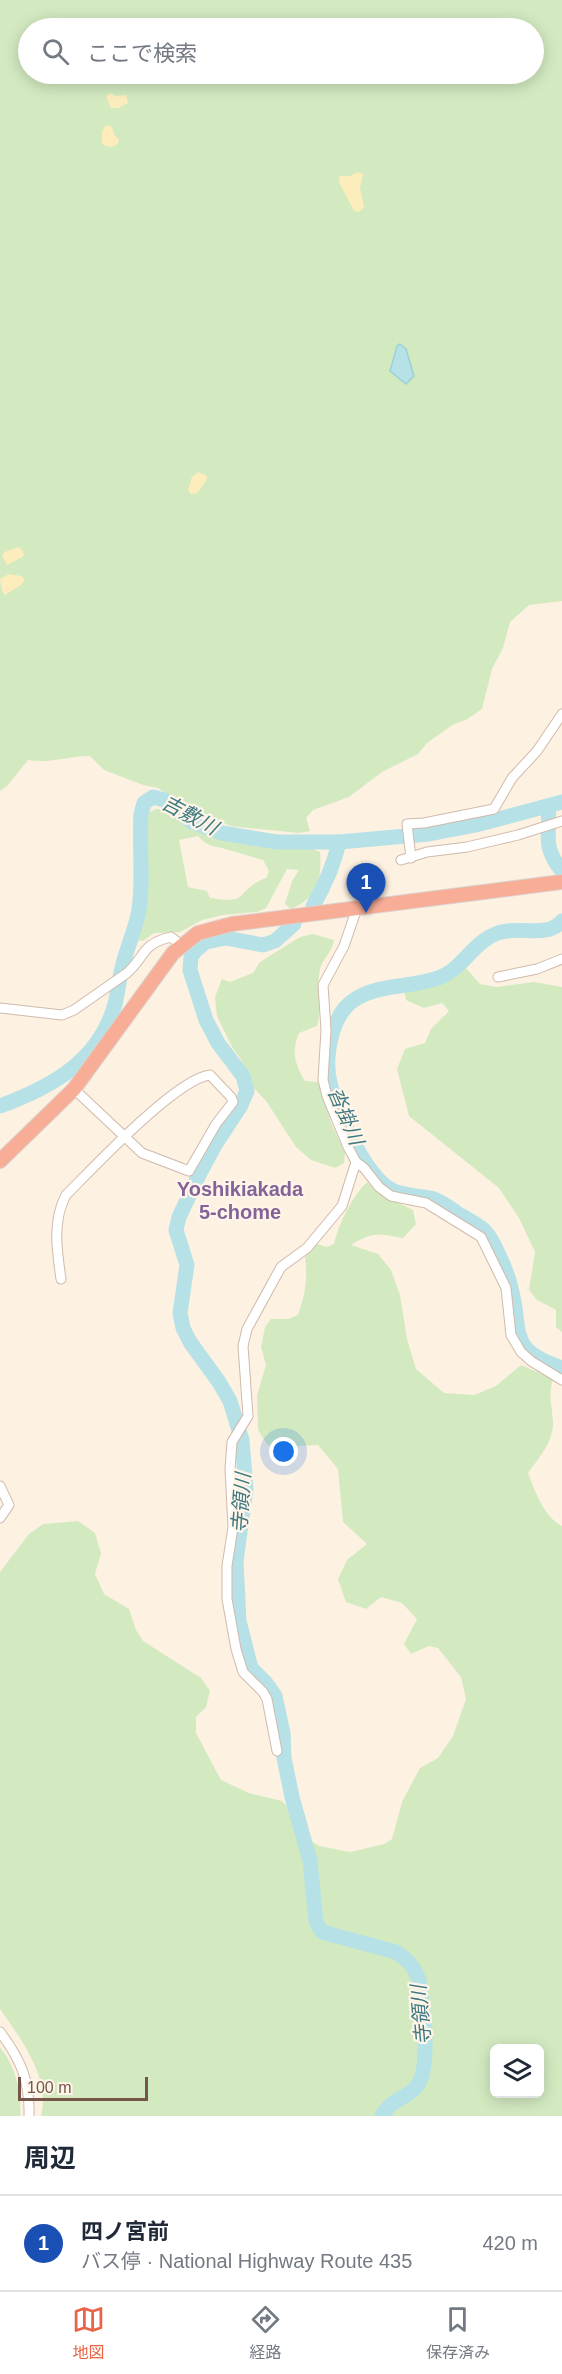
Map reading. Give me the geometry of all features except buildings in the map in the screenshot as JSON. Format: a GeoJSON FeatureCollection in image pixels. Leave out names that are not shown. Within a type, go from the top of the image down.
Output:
{"type":"FeatureCollection","features":[{"type":"Feature","properties":{"kind":"highway"},"geometry":{"type":"LineString","coordinates":[[0,1161],[74,1089],[161,968],[181,945],[198,933],[232,924],[562,882]]}},
{"type":"Feature","properties":{"kind":"street"},"geometry":{"type":"LineString","coordinates":[[410,854],[407,824],[424,823],[495,809],[512,778],[537,751],[562,714]]}},
{"type":"Feature","properties":{"kind":"street"},"geometry":{"type":"LineString","coordinates":[[401,860],[410,854],[467,847],[518,835],[558,822]]}},
{"type":"Feature","properties":{"kind":"street"},"geometry":{"type":"LineString","coordinates":[[357,908],[344,946],[323,985],[322,993],[326,1030],[323,1080],[327,1096],[348,1147],[356,1162],[364,1168],[379,1187],[391,1196],[426,1203],[481,1237],[506,1288],[512,1335],[520,1352],[562,1380]]}},
{"type":"Feature","properties":{"kind":"street"},"geometry":{"type":"LineString","coordinates":[[0,1008],[62,1015],[74,1010],[127,973],[146,948],[158,940],[171,937],[181,945]]}},
{"type":"Feature","properties":{"kind":"street"},"geometry":{"type":"LineString","coordinates":[[498,976],[537,969],[562,959]]}},
{"type":"Feature","properties":{"kind":"street"},"geometry":{"type":"LineString","coordinates":[[61,1279],[55,1242],[61,1203],[66,1195],[124,1138],[180,1089],[210,1075],[231,1097],[232,1102],[216,1124],[189,1171],[142,1153],[124,1138],[74,1089]]}},
{"type":"Feature","properties":{"kind":"street"},"geometry":{"type":"LineString","coordinates":[[277,1751],[267,1699],[243,1672],[226,1599],[227,1566],[233,1527],[230,1469],[232,1442],[248,1416],[243,1346],[247,1329],[281,1268],[307,1248],[342,1206],[356,1162]]}},
{"type":"Feature","properties":{"kind":"street"},"geometry":{"type":"LineString","coordinates":[[0,1518],[9,1505],[1,1488]]}},
{"type":"Feature","properties":{"kind":"street"},"geometry":{"type":"LineString","coordinates":[[0,2032],[22,2067],[29,2090],[29,2116]]}},
{"type":"Feature","properties":{"kind":"green space"},"geometry":{"type":"Polygon","coordinates":[[[0,0],[562,0],[562,601],[529,605],[510,622],[503,648],[492,669],[482,709],[466,720],[454,724],[427,743],[418,754],[382,772],[349,797],[313,810],[306,818],[310,831],[299,833],[230,826],[203,813],[189,810],[158,788],[143,785],[104,770],[90,756],[44,761],[28,760],[7,786],[0,791],[0,0]]]}},
{"type":"Feature","properties":{"kind":"green space"},"geometry":{"type":"Polygon","coordinates":[[[156,809],[167,809],[200,830],[226,839],[266,845],[303,844],[320,852],[319,879],[313,893],[291,909],[285,904],[292,881],[299,870],[287,869],[266,908],[257,912],[223,915],[202,920],[180,932],[154,933],[143,941],[135,940],[141,918],[148,860],[144,832],[147,813],[156,809]],[[198,836],[179,840],[188,887],[207,891],[210,898],[232,900],[266,878],[269,871],[263,860],[212,846],[198,836]]]}},
{"type":"Feature","properties":{"kind":"green space"},"geometry":{"type":"Polygon","coordinates":[[[313,934],[334,940],[320,969],[317,1026],[299,1033],[295,1046],[295,1058],[305,1081],[318,1082],[332,1125],[345,1153],[344,1163],[335,1168],[311,1160],[296,1147],[266,1101],[254,1088],[217,1016],[215,997],[222,979],[230,982],[253,973],[260,962],[300,937],[313,934]]]}},
{"type":"Feature","properties":{"kind":"green space"},"geometry":{"type":"Polygon","coordinates":[[[465,967],[480,984],[496,987],[534,982],[562,987],[562,1332],[556,1327],[556,1310],[537,1300],[529,1290],[535,1252],[519,1218],[499,1188],[409,1116],[397,1069],[405,1049],[425,1043],[431,1029],[449,1011],[442,1003],[424,1008],[406,1000],[404,990],[448,980],[465,967]]]}},
{"type":"Feature","properties":{"kind":"green space"},"geometry":{"type":"Polygon","coordinates":[[[367,1182],[379,1194],[413,1210],[416,1224],[403,1238],[376,1235],[365,1237],[351,1245],[378,1254],[391,1270],[400,1295],[407,1339],[416,1369],[444,1393],[474,1395],[496,1386],[521,1365],[553,1379],[551,1396],[553,1429],[545,1449],[528,1473],[545,1510],[562,1526],[562,2116],[41,2116],[42,2087],[38,2073],[25,2046],[0,2009],[0,1572],[29,1534],[43,1524],[78,1521],[95,1533],[101,1553],[95,1574],[104,1594],[129,1609],[136,1630],[143,1641],[201,1678],[210,1691],[206,1707],[196,1717],[196,1733],[221,1780],[249,1793],[282,1801],[291,1810],[300,1834],[319,1846],[350,1852],[384,1844],[392,1839],[402,1802],[420,1768],[438,1758],[453,1736],[466,1699],[461,1677],[438,1648],[429,1646],[411,1654],[404,1644],[417,1619],[402,1603],[381,1597],[366,1609],[346,1602],[338,1579],[347,1560],[367,1544],[343,1522],[338,1469],[318,1445],[296,1446],[280,1455],[267,1444],[258,1430],[257,1395],[266,1365],[261,1347],[265,1327],[271,1319],[288,1319],[298,1315],[305,1286],[305,1257],[317,1244],[327,1247],[334,1244],[339,1228],[356,1195],[367,1182]]]}},
{"type":"Feature","properties":{"kind":"green space"},"geometry":{"type":"Polygon","coordinates":[[[0,2047],[10,2062],[16,2080],[20,2098],[20,2116],[0,2116],[0,2047]]]}},
{"type":"Feature","properties":{"kind":"sand"},"geometry":{"type":"Polygon","coordinates":[[[110,93],[116,96],[126,95],[128,103],[118,108],[111,108],[106,97],[110,93]]]}},
{"type":"Feature","properties":{"kind":"sand"},"geometry":{"type":"Polygon","coordinates":[[[106,125],[112,127],[119,140],[112,147],[102,143],[102,132],[106,125]]]}},
{"type":"Feature","properties":{"kind":"sand"},"geometry":{"type":"Polygon","coordinates":[[[357,172],[363,174],[360,188],[364,207],[359,212],[354,211],[339,182],[340,176],[350,176],[357,172]]]}},
{"type":"Feature","properties":{"kind":"sand"},"geometry":{"type":"Polygon","coordinates":[[[198,472],[207,476],[206,481],[197,493],[191,494],[188,490],[192,477],[198,472]]]}},
{"type":"Feature","properties":{"kind":"sand"},"geometry":{"type":"Polygon","coordinates":[[[18,547],[23,551],[24,556],[7,565],[2,556],[5,552],[18,547]]]}},
{"type":"Feature","properties":{"kind":"sand"},"geometry":{"type":"Polygon","coordinates":[[[9,574],[21,576],[25,580],[5,595],[0,579],[9,574]]]}},
{"type":"Feature","properties":{"kind":"water"},"geometry":{"type":"Polygon","coordinates":[[[400,344],[406,349],[414,376],[406,384],[390,371],[397,346],[400,344]]]}},
{"type":"Feature","properties":{"kind":"waterway","name":"吉敷川"},"geometry":{"type":"LineString","coordinates":[[0,1106],[38,1090],[71,1069],[98,1041],[108,1024],[140,904],[141,814],[144,803],[153,797],[164,800],[192,822],[222,833],[277,842],[339,842],[429,834],[476,825],[562,802]]}},
{"type":"Feature","properties":{"kind":"waterway","name":"沓掛川"},"geometry":{"type":"LineString","coordinates":[[548,806],[549,847],[555,862],[562,871]]}},
{"type":"Feature","properties":{"kind":"waterway","name":"寺領川"},"geometry":{"type":"LineString","coordinates":[[313,906],[329,875],[339,842]]}},
{"type":"Feature","properties":{"kind":"waterway","name":"沓掛川"},"geometry":{"type":"LineString","coordinates":[[562,921],[556,926],[541,931],[515,930],[498,933],[482,942],[449,973],[441,977],[420,983],[385,988],[354,1000],[346,1007],[335,1026],[328,1062],[330,1083],[339,1110],[353,1141],[371,1170],[390,1189],[437,1200],[484,1230],[496,1249],[507,1274],[520,1338],[524,1346],[544,1361],[562,1368]]}},
{"type":"Feature","properties":{"kind":"waterway","name":"寺領川"},"geometry":{"type":"LineString","coordinates":[[294,924],[275,941],[263,945],[226,938],[206,942],[191,957],[190,970],[206,1020],[218,1043],[243,1076],[247,1091],[240,1107],[215,1145],[179,1217],[176,1230],[187,1265],[180,1313],[183,1328],[190,1342],[230,1401],[242,1440],[246,1489],[236,1561],[239,1621],[251,1668],[275,1696],[292,1797],[310,1861],[316,1922],[322,1932],[396,1952],[410,1964],[419,1980],[425,2035],[422,2077],[413,2090],[389,2106],[382,2116]]}},
{"type":"Feature","properties":{"kind":"place","name":"四ノ宮前"},"geometry":{"type":"Point","coordinates":[366,913]}},
{"type":"Feature","properties":{"kind":"district","name":"Yoshikiakada 5-chome"},"geometry":{"type":"Point","coordinates":[240,1200]}}]}
